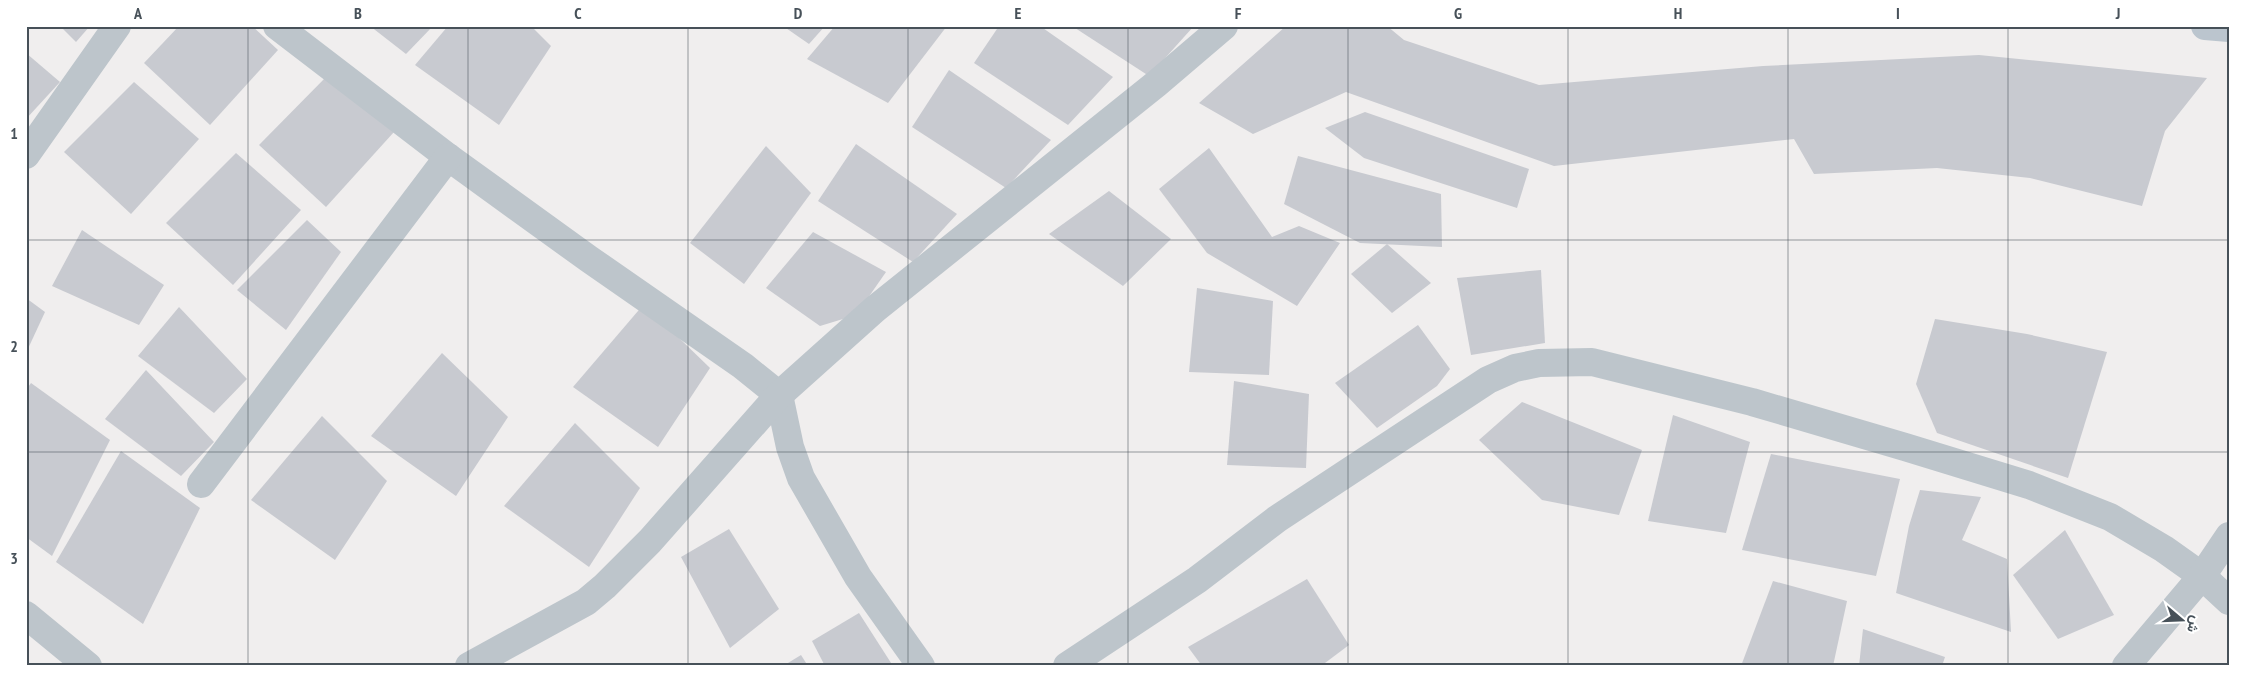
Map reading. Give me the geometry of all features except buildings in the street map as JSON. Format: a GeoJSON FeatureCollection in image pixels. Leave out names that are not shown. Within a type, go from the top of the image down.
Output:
{"type":"FeatureCollection","features":[{"type":"Feature","properties":{"kind":"main road"},"geometry":{"type":"LineString","coordinates":[[2205,26],[2229,28]]}},
{"type":"Feature","properties":{"kind":"street"},"geometry":{"type":"LineString","coordinates":[[26,155],[117,26]]}},
{"type":"Feature","properties":{"kind":"street"},"geometry":{"type":"LineString","coordinates":[[277,26],[448,157],[589,259],[743,366],[780,395],[790,447],[801,478],[858,577],[922,666]]}},
{"type":"Feature","properties":{"kind":"street"},"geometry":{"type":"LineString","coordinates":[[468,666],[586,602],[605,586],[650,541],[780,395],[875,309],[1156,84],[1224,26]]}},
{"type":"Feature","properties":{"kind":"street"},"geometry":{"type":"LineString","coordinates":[[201,484],[448,157]]}},
{"type":"Feature","properties":{"kind":"street"},"geometry":{"type":"LineString","coordinates":[[1068,666],[1197,580],[1276,519],[1479,385],[1515,368],[1539,363],[1584,362],[1615,366],[1752,402],[2029,485],[2110,517],[2164,549],[2202,576],[2229,601]]}},
{"type":"Feature","properties":{"kind":"street"},"geometry":{"type":"LineString","coordinates":[[2126,666],[2202,576],[2229,536]]}},
{"type":"Feature","properties":{"kind":"street"},"geometry":{"type":"LineString","coordinates":[[26,615],[88,666]]}}]}
